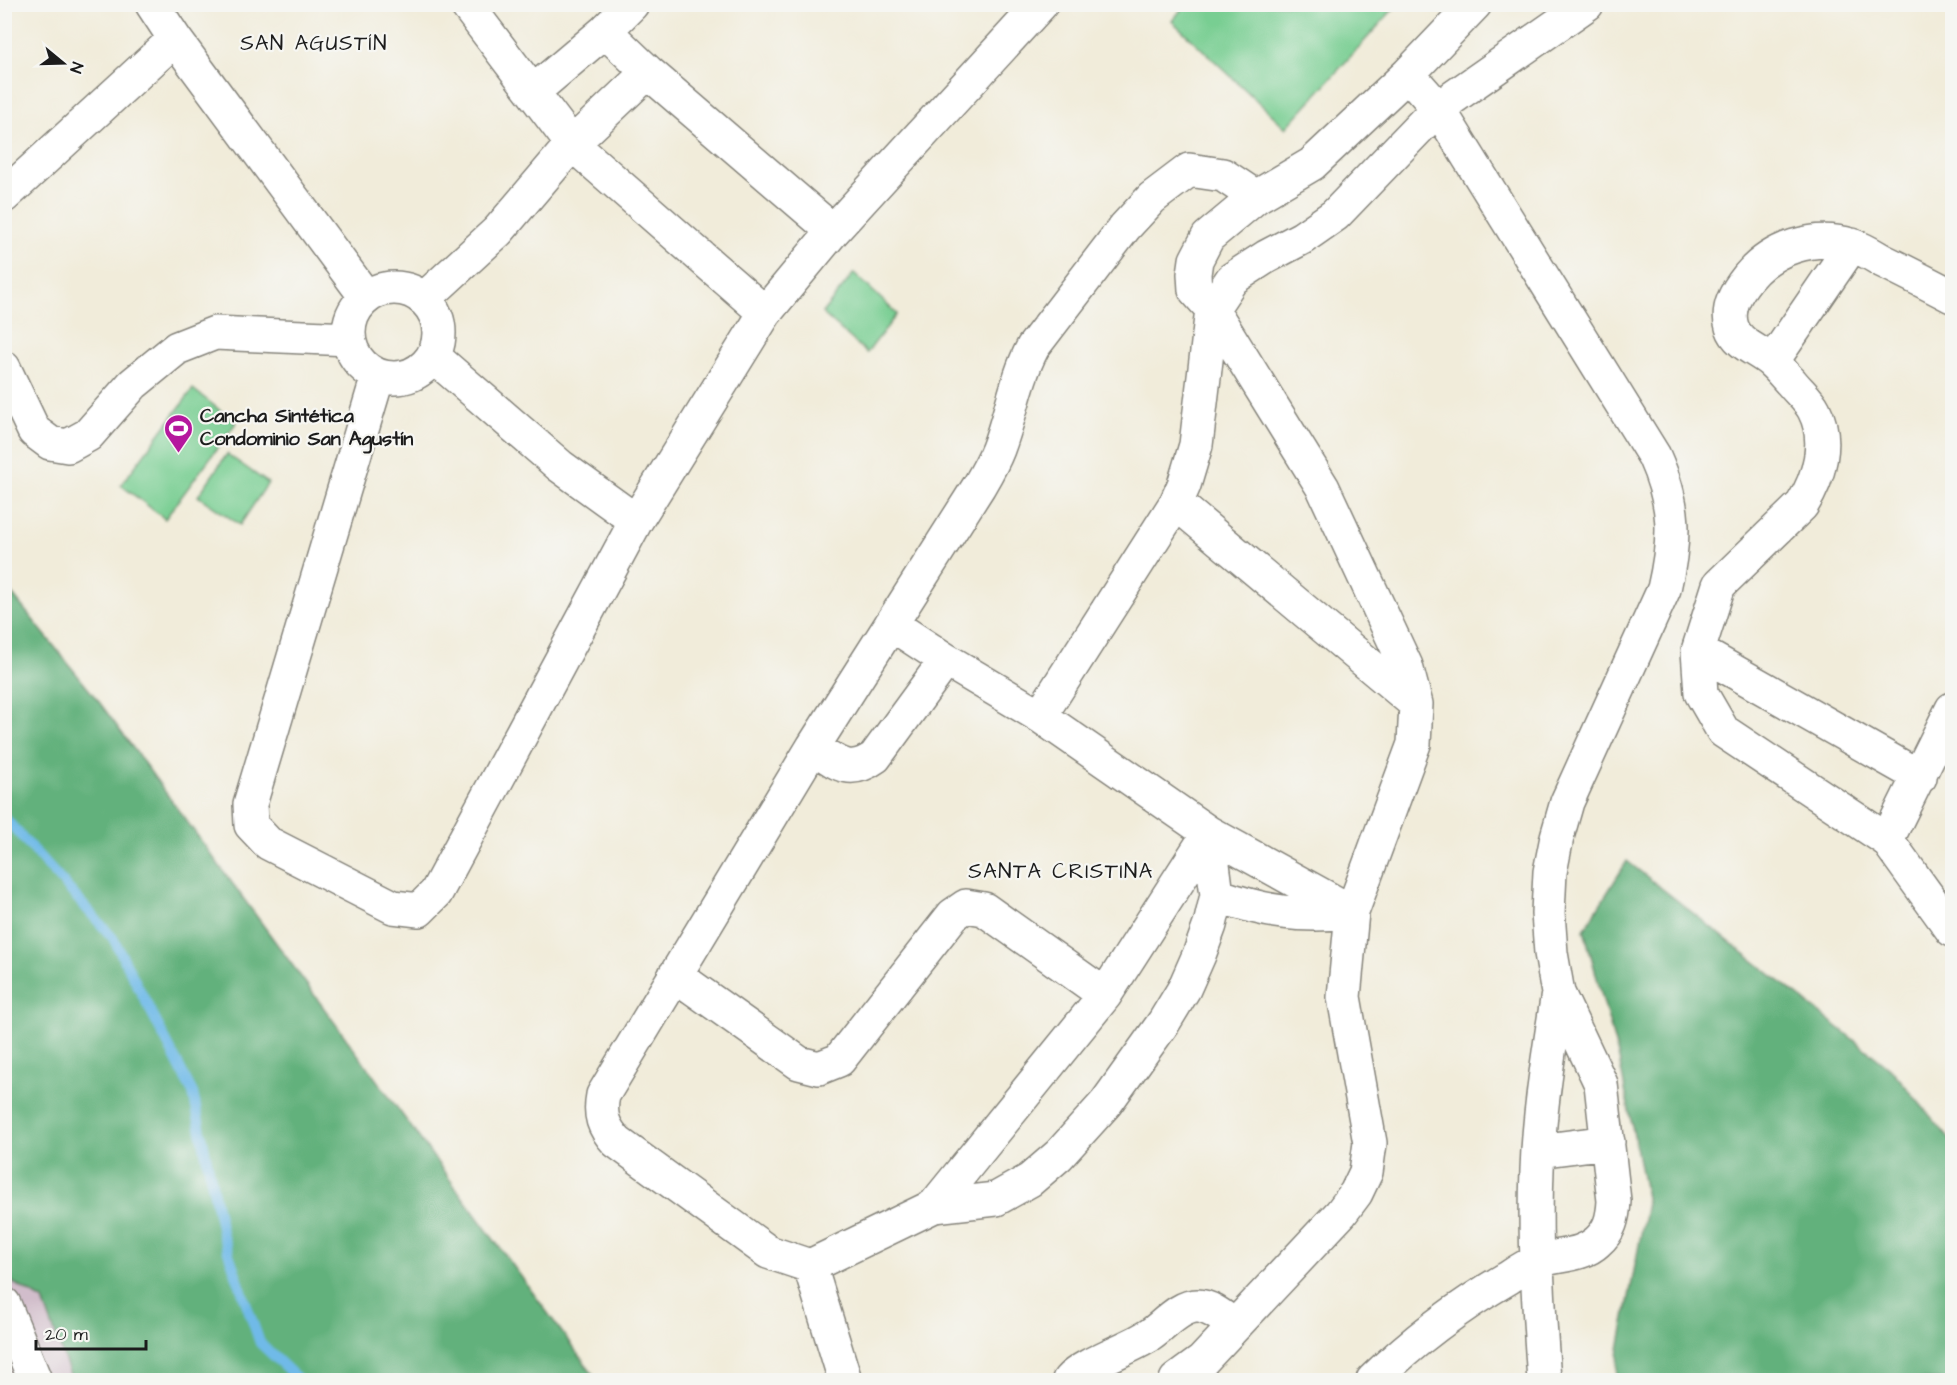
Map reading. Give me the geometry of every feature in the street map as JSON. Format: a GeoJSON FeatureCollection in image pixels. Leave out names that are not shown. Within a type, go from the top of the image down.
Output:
{"type":"FeatureCollection","features":[{"type":"Feature","properties":{"kind":"street"},"geometry":{"type":"LineString","coordinates":[[152,4],[175,39],[366,297]]}},
{"type":"Feature","properties":{"kind":"street"},"geometry":{"type":"LineString","coordinates":[[466,4],[572,144],[765,313]]}},
{"type":"Feature","properties":{"kind":"street"},"geometry":{"type":"LineString","coordinates":[[534,91],[605,31],[632,4]]}},
{"type":"Feature","properties":{"kind":"street"},"geometry":{"type":"LineString","coordinates":[[378,376],[250,804],[251,825],[268,843],[393,907],[419,910],[436,893],[636,521],[765,313],[833,231],[1041,4]]}},
{"type":"Feature","properties":{"kind":"street"},"geometry":{"type":"LineString","coordinates":[[1176,1380],[1202,1361],[1341,1213],[1356,1193],[1366,1172],[1370,1143],[1344,997],[1352,912],[1414,744],[1416,704],[1406,666],[1323,488],[1212,309],[1195,290],[1196,260],[1208,237],[1256,197],[1312,164],[1408,74],[1475,4]]}},
{"type":"Feature","properties":{"kind":"street"},"geometry":{"type":"LineString","coordinates":[[1040,716],[1176,503],[1191,466],[1196,445],[1212,309],[1232,279],[1302,238],[1335,215],[1438,108],[1587,4]]}},
{"type":"Feature","properties":{"kind":"street"},"geometry":{"type":"LineString","coordinates":[[605,31],[648,72],[833,231]]}},
{"type":"Feature","properties":{"kind":"street"},"geometry":{"type":"LineString","coordinates":[[4,196],[175,39]]}},
{"type":"Feature","properties":{"kind":"street"},"geometry":{"type":"LineString","coordinates":[[424,299],[498,231],[572,144],[648,72]]}},
{"type":"Feature","properties":{"kind":"street"},"geometry":{"type":"LineString","coordinates":[[1373,1380],[1457,1310],[1536,1262],[1583,1251],[1596,1244],[1606,1234],[1613,1218],[1614,1202],[1601,1084],[1558,993],[1551,953],[1548,913],[1550,872],[1567,802],[1664,589],[1671,558],[1673,527],[1664,478],[1654,456],[1438,108],[1408,74]]}},
{"type":"Feature","properties":{"kind":"street"},"geometry":{"type":"LineString","coordinates":[[1340,139],[1348,160],[1364,173],[1373,176]]}},
{"type":"Feature","properties":{"kind":"street"},"geometry":{"type":"LineString","coordinates":[[1209,833],[1217,895],[1210,925],[1184,989],[1164,1022],[1106,1103],[1059,1155],[1030,1180],[996,1199],[934,1206],[810,1266],[768,1252],[617,1142],[604,1126],[601,1116],[603,1095],[813,747],[990,467],[999,447],[1020,373],[1033,347],[1125,226],[1152,198],[1189,170],[1223,175],[1256,197]]}},
{"type":"Feature","properties":{"kind":"street"},"geometry":{"type":"LineString","coordinates":[[1953,296],[1852,245],[1831,241],[1810,242],[1790,247],[1762,263],[1742,285],[1732,302],[1730,315],[1737,339],[1772,362],[1814,409],[1822,442],[1821,459],[1817,476],[1803,505],[1719,585],[1698,651],[1701,693],[1723,731],[1887,840],[1953,930]]}},
{"type":"Feature","properties":{"kind":"street"},"geometry":{"type":"LineString","coordinates":[[1772,362],[1852,245]]}},
{"type":"Feature","properties":{"kind":"street"},"geometry":{"type":"LineString","coordinates":[[398,287],[413,291],[424,299],[434,311],[439,326],[438,341],[433,356],[419,370],[405,377],[378,376],[364,368],[354,356],[349,339],[350,323],[355,308],[366,297],[382,289],[398,287]]}},
{"type":"Feature","properties":{"kind":"street"},"geometry":{"type":"LineString","coordinates":[[4,368],[34,431],[50,443],[68,446],[88,435],[133,384],[177,348],[215,333],[349,339]]}},
{"type":"Feature","properties":{"kind":"street"},"geometry":{"type":"LineString","coordinates":[[433,356],[560,466],[636,521]]}},
{"type":"Feature","properties":{"kind":"street"},"geometry":{"type":"LineString","coordinates":[[1176,503],[1416,704]]}},
{"type":"Feature","properties":{"kind":"street"},"geometry":{"type":"LineString","coordinates":[[891,624],[1040,716],[1209,833],[1352,912]]}},
{"type":"Feature","properties":{"kind":"street"},"geometry":{"type":"LineString","coordinates":[[1698,651],[1920,777]]}},
{"type":"Feature","properties":{"kind":"street"},"geometry":{"type":"LineString","coordinates":[[813,747],[840,765],[861,766],[868,762],[875,757],[946,660]]}},
{"type":"Feature","properties":{"kind":"street"},"geometry":{"type":"LineString","coordinates":[[1887,840],[1953,710]]}},
{"type":"Feature","properties":{"kind":"street"},"geometry":{"type":"LineString","coordinates":[[934,1206],[1105,995],[1209,833]]}},
{"type":"Feature","properties":{"kind":"street"},"geometry":{"type":"LineString","coordinates":[[1217,895],[1250,906],[1283,913],[1318,916],[1352,912]]}},
{"type":"Feature","properties":{"kind":"street"},"geometry":{"type":"LineString","coordinates":[[675,975],[799,1063],[819,1068],[839,1060],[953,915],[966,906],[984,909],[1105,995]]}},
{"type":"Feature","properties":{"kind":"street"},"geometry":{"type":"LineString","coordinates":[[1544,1380],[1536,1262],[1538,1151],[1542,1094],[1558,993]]}},
{"type":"Feature","properties":{"kind":"street"},"geometry":{"type":"LineString","coordinates":[[1538,1151],[1608,1142]]}},
{"type":"Feature","properties":{"kind":"street"},"geometry":{"type":"LineString","coordinates":[[810,1266],[845,1380]]}},
{"type":"Feature","properties":{"kind":"street"},"geometry":{"type":"LineString","coordinates":[[4,1304],[35,1380]]}},
{"type":"Feature","properties":{"kind":"street"},"geometry":{"type":"LineString","coordinates":[[1069,1380],[1075,1373],[1151,1335],[1186,1308],[1199,1306],[1211,1310],[1234,1325]]}},
{"type":"Feature","properties":{"kind":"shaded area"},"geometry":{"type":"Polygon","coordinates":[[[4,1278],[43,1300],[72,1380],[5,1380],[4,1278]]]}},
{"type":"Feature","properties":{"kind":"green space"},"geometry":{"type":"Polygon","coordinates":[[[1185,5],[1397,5],[1286,128],[1172,21],[1185,5]]]}},
{"type":"Feature","properties":{"kind":"green space"},"geometry":{"type":"Polygon","coordinates":[[[854,273],[897,314],[867,353],[822,313],[854,273]]]}},
{"type":"Feature","properties":{"kind":"green space","name":"Cancha Sintética Condominio San Agustín"},"geometry":{"type":"Polygon","coordinates":[[[193,389],[236,423],[165,519],[121,485],[193,389]]]}},
{"type":"Feature","properties":{"kind":"green space"},"geometry":{"type":"Polygon","coordinates":[[[227,454],[268,483],[240,525],[198,496],[227,454]]]}},
{"type":"Feature","properties":{"kind":"green space"},"geometry":{"type":"Polygon","coordinates":[[[4,584],[100,703],[597,1380],[72,1380],[43,1300],[5,1278],[4,584]]]}},
{"type":"Feature","properties":{"kind":"green space"},"geometry":{"type":"Polygon","coordinates":[[[1627,861],[1892,1070],[1952,1142],[1952,1380],[1616,1380],[1618,1354],[1647,1203],[1619,1059],[1584,930],[1627,861]]]}},
{"type":"Feature","properties":{"kind":"waterway"},"geometry":{"type":"LineString","coordinates":[[4,817],[113,938],[193,1093],[223,1237],[260,1343],[299,1380]]}},
{"type":"Feature","properties":{"kind":"place","name":"Cancha Sintética Condominio San Agustín"},"geometry":{"type":"Point","coordinates":[179,454]}},
{"type":"Feature","properties":{"kind":"district","name":"SAN AGUSTÍN"},"geometry":{"type":"Point","coordinates":[314,43]}},
{"type":"Feature","properties":{"kind":"district","name":"SANTA CRISTINA"},"geometry":{"type":"Point","coordinates":[1061,871]}}]}
